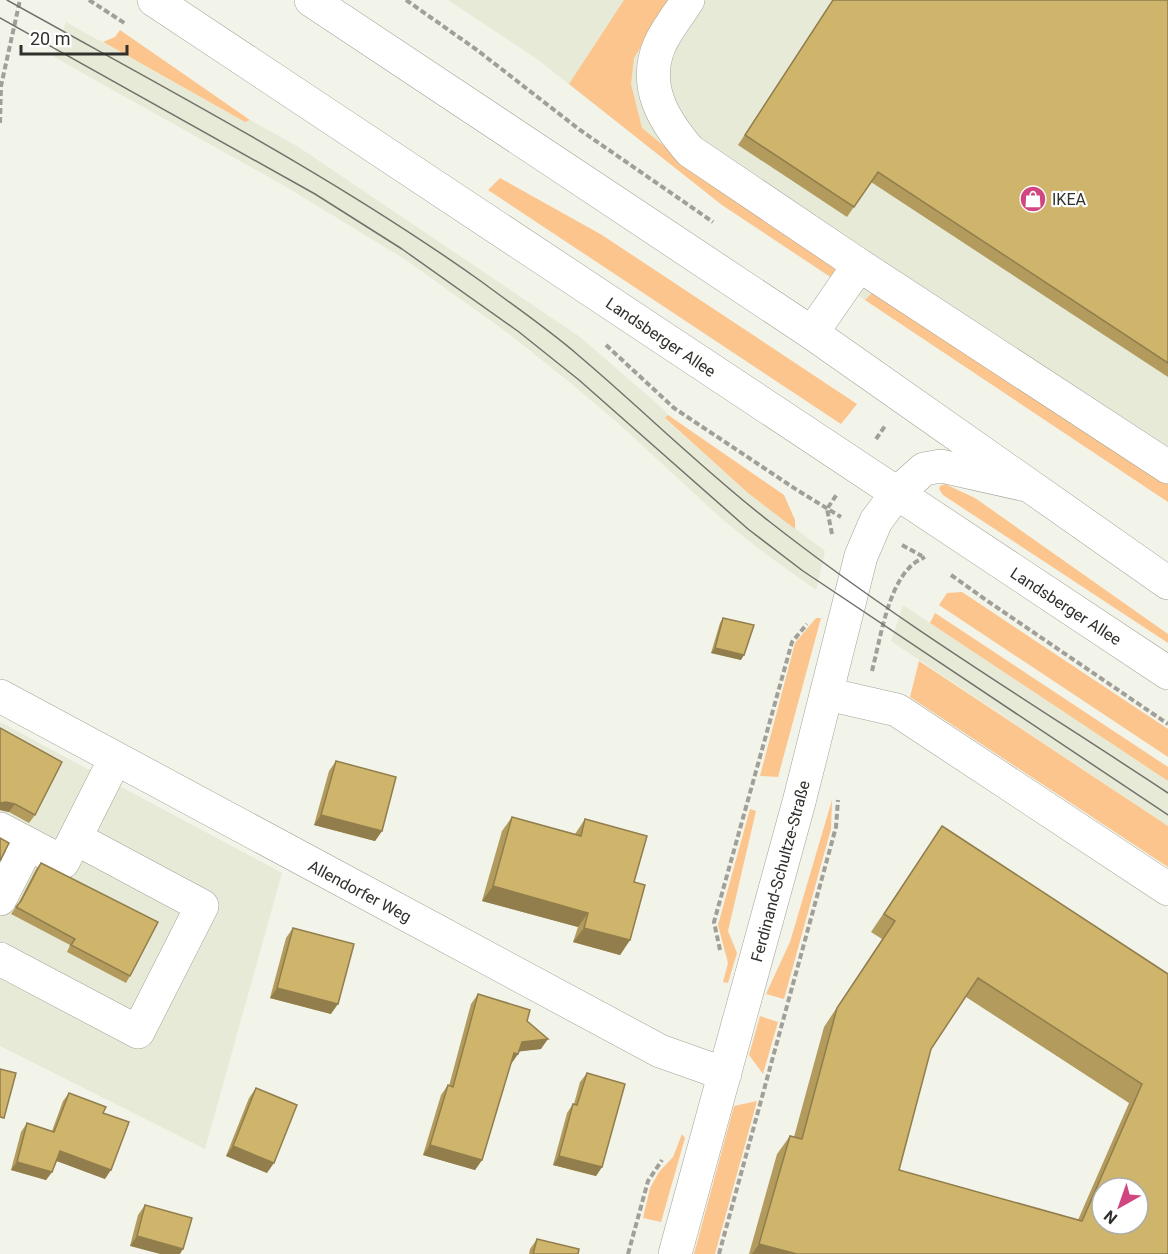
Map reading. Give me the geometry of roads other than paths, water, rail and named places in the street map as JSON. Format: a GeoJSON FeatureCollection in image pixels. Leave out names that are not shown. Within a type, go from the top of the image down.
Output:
{"type":"FeatureCollection","features":[{"type":"Feature","properties":{"kind":"main road","name":"Landsberger Allee"},"geometry":{"type":"LineString","coordinates":[[154,0],[1168,673]]}},
{"type":"Feature","properties":{"kind":"main road"},"geometry":{"type":"LineString","coordinates":[[311,0],[812,333],[1168,583]]}},
{"type":"Feature","properties":{"kind":"main road"},"geometry":{"type":"LineString","coordinates":[[688,0],[661,43],[653,67],[656,96],[669,127],[690,150],[859,265],[1168,467]]}},
{"type":"Feature","properties":{"kind":"main road"},"geometry":{"type":"LineString","coordinates":[[812,333],[859,265]]}},
{"type":"Feature","properties":{"kind":"main road","name":"Ferdinand-Schultze-Straße"},"geometry":{"type":"LineString","coordinates":[[675,1254],[827,694],[861,556],[876,521],[896,494],[924,469],[941,466],[1026,485]]}},
{"type":"Feature","properties":{"kind":"main road"},"geometry":{"type":"LineString","coordinates":[[827,694],[897,710],[1168,889]]}},
{"type":"Feature","properties":{"kind":"main road","name":"Allendorfer Weg"},"geometry":{"type":"LineString","coordinates":[[0,696],[660,1051],[725,1074]]}},
{"type":"Feature","properties":{"kind":"main road"},"geometry":{"type":"LineString","coordinates":[[0,899],[14,837],[63,862],[115,759]]}},
{"type":"Feature","properties":{"kind":"main road"},"geometry":{"type":"LineString","coordinates":[[0,959],[138,1032],[202,906],[75,838]]}},
{"type":"Feature","properties":{"kind":"tram line"},"geometry":{"type":"LineString","coordinates":[[7,0],[308,169],[425,243],[567,345],[721,482],[818,558],[966,662],[1168,793]]}},
{"type":"Feature","properties":{"kind":"tram line"},"geometry":{"type":"LineString","coordinates":[[0,18],[315,194],[402,249],[519,332],[579,380],[748,529],[803,571],[1168,815]]}},
{"type":"Feature","properties":{"kind":"place","name":"IKEA"},"geometry":{"type":"Point","coordinates":[1033,199]}}]}
